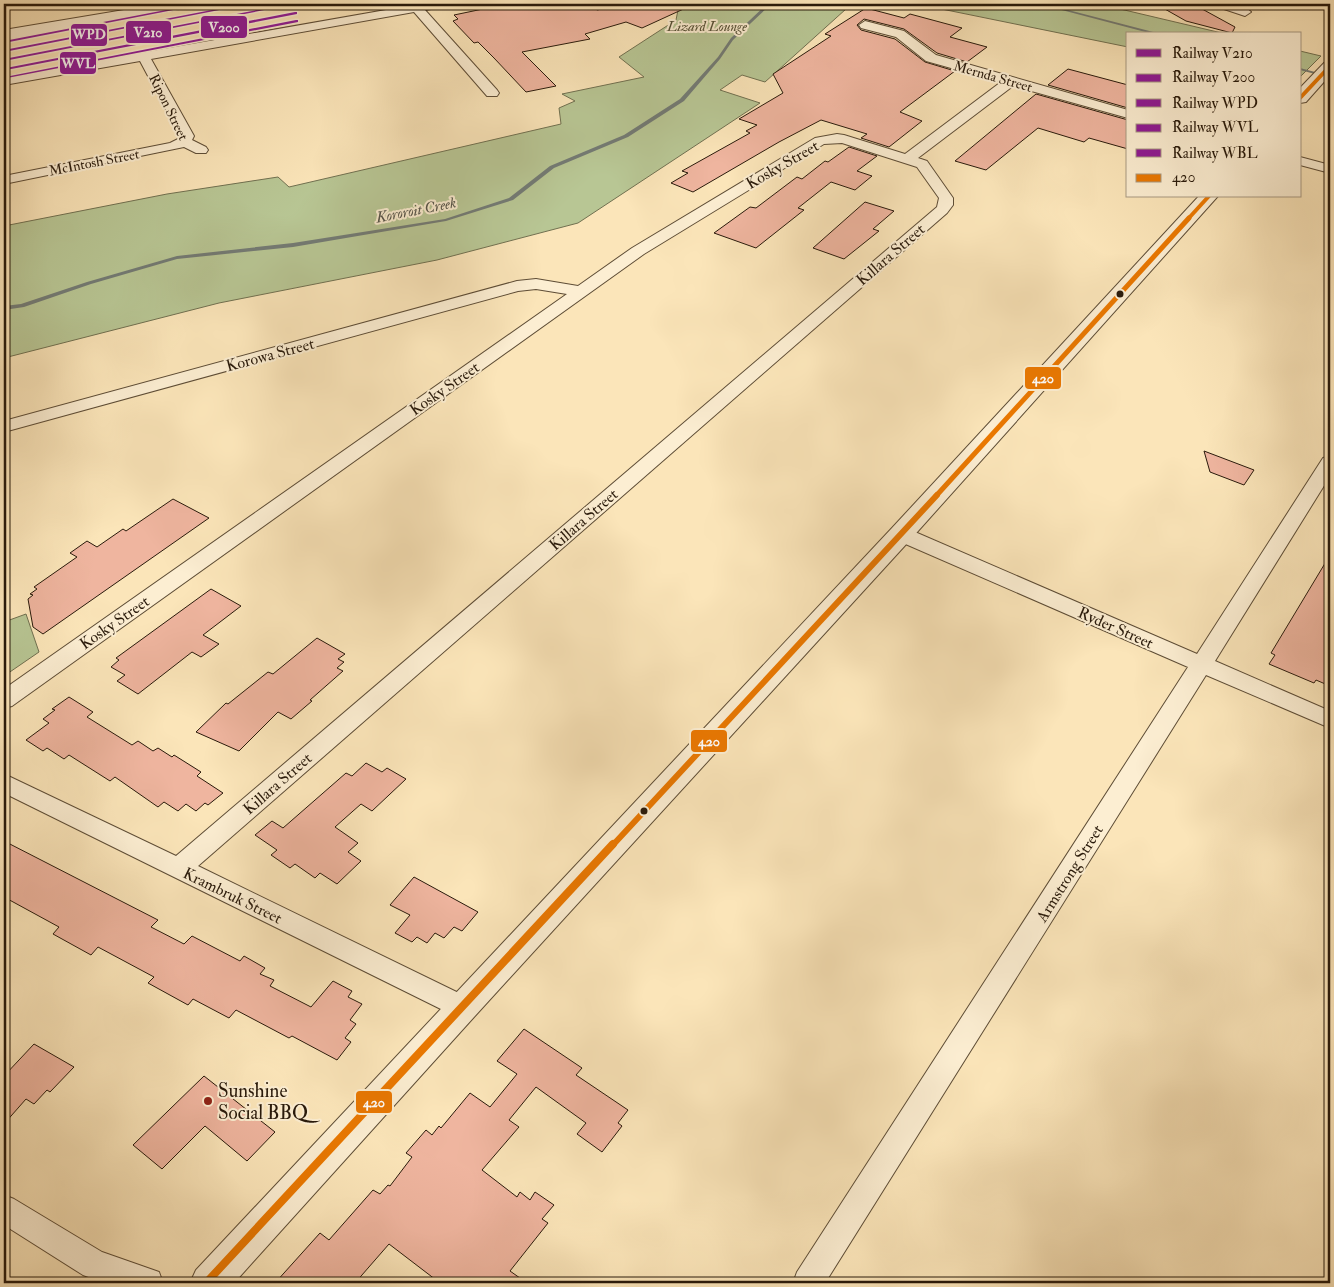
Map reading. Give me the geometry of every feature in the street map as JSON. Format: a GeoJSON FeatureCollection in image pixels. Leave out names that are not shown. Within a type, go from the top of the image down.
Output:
{"type":"FeatureCollection","features":[{"type":"Feature","properties":{"kind":"street"},"geometry":{"type":"LineString","coordinates":[[4,35],[185,4]]}},
{"type":"Feature","properties":{"kind":"street"},"geometry":{"type":"LineString","coordinates":[[4,82],[440,4]]}},
{"type":"Feature","properties":{"kind":"street"},"geometry":{"type":"LineString","coordinates":[[1222,4],[1245,12]]}},
{"type":"Feature","properties":{"kind":"street"},"geometry":{"type":"LineString","coordinates":[[417,8],[492,93]]}},
{"type":"Feature","properties":{"kind":"street","name":"Mernda Street"},"geometry":{"type":"LineString","coordinates":[[865,26],[900,34],[931,58],[1126,113]]}},
{"type":"Feature","properties":{"kind":"street","name":"Ripon Street"},"geometry":{"type":"LineString","coordinates":[[144,57],[187,136],[184,142],[201,150]]}},
{"type":"Feature","properties":{"kind":"street"},"geometry":{"type":"LineString","coordinates":[[1304,94],[1330,66]]}},
{"type":"Feature","properties":{"kind":"street"},"geometry":{"type":"LineString","coordinates":[[912,159],[930,149],[936,139],[1011,81]]}},
{"type":"Feature","properties":{"kind":"street","name":"Kosky Street"},"geometry":{"type":"LineString","coordinates":[[4,700],[575,294],[654,241],[820,141],[837,138],[844,139],[912,159]]}},
{"type":"Feature","properties":{"kind":"street","name":"McIntosh Street"},"geometry":{"type":"LineString","coordinates":[[4,180],[174,146],[184,142]]}},
{"type":"Feature","properties":{"kind":"street","name":"Killara Street"},"geometry":{"type":"LineString","coordinates":[[179,868],[942,210],[946,205],[946,198],[927,168],[912,159]]}},
{"type":"Feature","properties":{"kind":"street"},"geometry":{"type":"LineString","coordinates":[[1302,162],[1330,169]]}},
{"type":"Feature","properties":{"kind":"street"},"geometry":{"type":"LineString","coordinates":[[209,1282],[902,534],[1207,198]]}},
{"type":"Feature","properties":{"kind":"street","name":"Korowa Street"},"geometry":{"type":"LineString","coordinates":[[4,427],[517,286],[536,284],[575,294]]}},
{"type":"Feature","properties":{"kind":"street","name":"Armstrong Street"},"geometry":{"type":"LineString","coordinates":[[808,1283],[1330,462]]}},
{"type":"Feature","properties":{"kind":"street","name":"Ryder Street"},"geometry":{"type":"LineString","coordinates":[[902,534],[1330,720]]}},
{"type":"Feature","properties":{"kind":"street","name":"Krambruk Street"},"geometry":{"type":"LineString","coordinates":[[4,783],[462,1007]]}},
{"type":"Feature","properties":{"kind":"street"},"geometry":{"type":"LineString","coordinates":[[4,1209],[102,1274],[148,1283]]}},
{"type":"Feature","properties":{"kind":"green space","name":"Lizard Lounge"},"geometry":{"type":"Polygon","coordinates":[[[688,4],[887,4],[846,9],[765,82],[742,75],[720,90],[760,103],[578,223],[437,260],[219,303],[4,358],[4,226],[167,194],[278,177],[289,187],[561,124],[559,108],[575,101],[562,94],[644,77],[619,57],[676,20],[678,10],[688,4]]]}},
{"type":"Feature","properties":{"kind":"green space"},"geometry":{"type":"Polygon","coordinates":[[[917,4],[1099,4],[1218,32],[1126,32],[1126,47],[917,4]]]}},
{"type":"Feature","properties":{"kind":"green space"},"geometry":{"type":"Polygon","coordinates":[[[1302,51],[1321,56],[1302,75],[1302,51]]]}},
{"type":"Feature","properties":{"kind":"green space"},"geometry":{"type":"Polygon","coordinates":[[[26,614],[39,652],[4,676],[4,622],[26,614]]]}},
{"type":"Feature","properties":{"kind":"building"},"geometry":{"type":"Polygon","coordinates":[[[507,4],[556,4],[558,6],[590,4],[597,10],[627,4],[630,7],[690,6],[642,28],[626,22],[585,34],[590,39],[522,52],[556,86],[526,92],[478,42],[474,43],[453,21],[458,19],[454,15],[507,4]]]}},
{"type":"Feature","properties":{"kind":"building"},"geometry":{"type":"Polygon","coordinates":[[[1156,4],[1193,4],[1235,27],[1232,32],[1228,32],[1186,21],[1156,4]]]}},
{"type":"Feature","properties":{"kind":"building"},"geometry":{"type":"Polygon","coordinates":[[[866,8],[904,18],[910,14],[962,28],[950,37],[987,47],[967,62],[937,53],[904,29],[864,19],[857,25],[861,30],[895,39],[925,62],[955,71],[900,112],[922,121],[889,147],[861,138],[867,134],[821,120],[693,192],[671,183],[688,173],[682,171],[750,133],[746,131],[757,125],[739,119],[783,93],[773,74],[831,36],[825,34],[866,8]]]}},
{"type":"Feature","properties":{"kind":"building"},"geometry":{"type":"Polygon","coordinates":[[[1068,69],[1126,84],[1126,107],[1048,85],[1068,69]]]}},
{"type":"Feature","properties":{"kind":"building"},"geometry":{"type":"Polygon","coordinates":[[[1036,94],[1126,119],[1126,148],[1089,138],[1084,142],[1038,128],[986,170],[955,161],[1036,94]]]}},
{"type":"Feature","properties":{"kind":"building"},"geometry":{"type":"Polygon","coordinates":[[[849,147],[877,156],[857,171],[872,176],[855,190],[831,182],[798,208],[804,210],[756,248],[714,233],[750,207],[756,208],[797,177],[802,179],[825,161],[828,162],[849,147]]]}},
{"type":"Feature","properties":{"kind":"building"},"geometry":{"type":"Polygon","coordinates":[[[865,202],[894,211],[873,229],[879,231],[844,259],[813,248],[865,202]]]}},
{"type":"Feature","properties":{"kind":"building"},"geometry":{"type":"Polygon","coordinates":[[[1204,451],[1254,470],[1244,485],[1210,472],[1204,451]]]}},
{"type":"Feature","properties":{"kind":"building"},"geometry":{"type":"Polygon","coordinates":[[[173,499],[209,518],[43,634],[33,627],[28,599],[33,595],[30,594],[37,589],[34,587],[77,557],[70,553],[87,541],[97,547],[123,529],[126,531],[173,499]]]}},
{"type":"Feature","properties":{"kind":"building"},"geometry":{"type":"Polygon","coordinates":[[[1330,555],[1330,686],[1316,680],[1314,683],[1269,664],[1275,655],[1271,653],[1330,555]]]}},
{"type":"Feature","properties":{"kind":"building"},"geometry":{"type":"Polygon","coordinates":[[[211,589],[241,606],[203,635],[219,644],[201,657],[192,652],[138,694],[117,681],[125,675],[111,667],[119,660],[116,658],[211,589]]]}},
{"type":"Feature","properties":{"kind":"building"},"geometry":{"type":"Polygon","coordinates":[[[317,638],[345,654],[338,659],[344,662],[337,668],[343,671],[291,719],[278,712],[239,751],[196,732],[226,703],[228,704],[268,672],[273,674],[317,638]]]}},
{"type":"Feature","properties":{"kind":"building"},"geometry":{"type":"Polygon","coordinates":[[[69,697],[93,712],[87,717],[132,745],[138,741],[153,751],[158,748],[172,757],[174,755],[201,772],[197,776],[223,793],[208,805],[205,803],[196,811],[186,804],[178,811],[164,802],[158,807],[115,777],[110,781],[69,755],[64,759],[47,748],[43,751],[26,740],[49,723],[43,719],[55,710],[52,709],[69,697]]]}},
{"type":"Feature","properties":{"kind":"building"},"geometry":{"type":"Polygon","coordinates":[[[366,763],[382,772],[387,768],[406,779],[372,811],[361,804],[335,827],[358,843],[348,852],[361,861],[337,884],[320,873],[315,878],[295,864],[290,868],[271,855],[277,850],[255,835],[272,821],[283,828],[346,773],[352,776],[366,763]]]}},
{"type":"Feature","properties":{"kind":"building"},"geometry":{"type":"Polygon","coordinates":[[[4,841],[158,920],[151,927],[184,944],[192,936],[240,961],[244,956],[265,968],[260,974],[274,980],[270,986],[311,1007],[333,981],[352,991],[348,997],[362,1004],[350,1020],[356,1024],[345,1038],[351,1042],[337,1060],[292,1036],[289,1038],[236,1010],[229,1018],[193,999],[188,1005],[148,983],[154,977],[98,947],[91,955],[53,934],[59,927],[4,897],[4,841]]]}},
{"type":"Feature","properties":{"kind":"building"},"geometry":{"type":"Polygon","coordinates":[[[414,877],[478,912],[462,931],[454,927],[444,938],[435,933],[427,943],[417,937],[412,942],[395,933],[410,915],[390,905],[414,877]]]}},
{"type":"Feature","properties":{"kind":"building"},"geometry":{"type":"Polygon","coordinates":[[[524,1029],[582,1068],[576,1075],[628,1110],[618,1123],[622,1126],[602,1152],[577,1134],[586,1123],[536,1087],[509,1120],[519,1127],[482,1170],[517,1197],[520,1192],[530,1200],[535,1192],[554,1205],[542,1219],[548,1223],[510,1271],[527,1283],[440,1283],[389,1244],[355,1283],[275,1283],[320,1233],[329,1240],[373,1190],[380,1194],[388,1185],[390,1186],[412,1157],[406,1153],[426,1130],[432,1135],[439,1126],[441,1128],[470,1093],[490,1107],[517,1074],[497,1061],[524,1029]]]}},
{"type":"Feature","properties":{"kind":"building"},"geometry":{"type":"Polygon","coordinates":[[[34,1044],[74,1067],[50,1092],[47,1090],[34,1104],[26,1099],[4,1124],[4,1076],[34,1044]]]}},
{"type":"Feature","properties":{"kind":"building","name":"Sunshine Social BBQ"},"geometry":{"type":"Polygon","coordinates":[[[204,1076],[275,1132],[247,1161],[205,1126],[162,1169],[133,1145],[204,1076]]]}},
{"type":"Feature","properties":{"kind":"waterway","name":"Kororoit Creek"},"geometry":{"type":"LineString","coordinates":[[4,308],[22,306],[89,283],[177,258],[293,245],[446,220],[511,199],[552,167],[626,136],[682,100],[719,58],[732,39],[769,4]]}},
{"type":"Feature","properties":{"kind":"waterway","name":"Kororoit Creek"},"geometry":{"type":"LineString","coordinates":[[1041,4],[1151,32]]}},
{"type":"Feature","properties":{"kind":"waterway","name":"Kororoit Creek"},"geometry":{"type":"LineString","coordinates":[[1302,70],[1330,77]]}},
{"type":"Feature","properties":{"kind":"rail line","name":"WBL"},"geometry":{"type":"LineString","coordinates":[[4,42],[202,4]]}},
{"type":"Feature","properties":{"kind":"rail line","name":"WPD"},"geometry":{"type":"LineString","coordinates":[[4,51],[248,4]]}},
{"type":"Feature","properties":{"kind":"rail line","name":"V210"},"geometry":{"type":"LineString","coordinates":[[4,60],[293,4]]}},
{"type":"Feature","properties":{"kind":"rail line","name":"V200"},"geometry":{"type":"LineString","coordinates":[[6,69],[295,13]]}},
{"type":"Feature","properties":{"kind":"rail line","name":"WVL"},"geometry":{"type":"LineString","coordinates":[[7,77],[296,21]]}},
{"type":"Feature","properties":{"kind":"transit line","name":"420"},"geometry":{"type":"LineString","coordinates":[[1302,96],[1330,66]]}},
{"type":"Feature","properties":{"kind":"transit line","name":"420"},"geometry":{"type":"LineString","coordinates":[[206,1283],[901,534],[1207,198]]}},
{"type":"Feature","properties":{"kind":"place","name":"Sunshine Social BBQ"},"geometry":{"type":"Point","coordinates":[208,1101]}}]}
